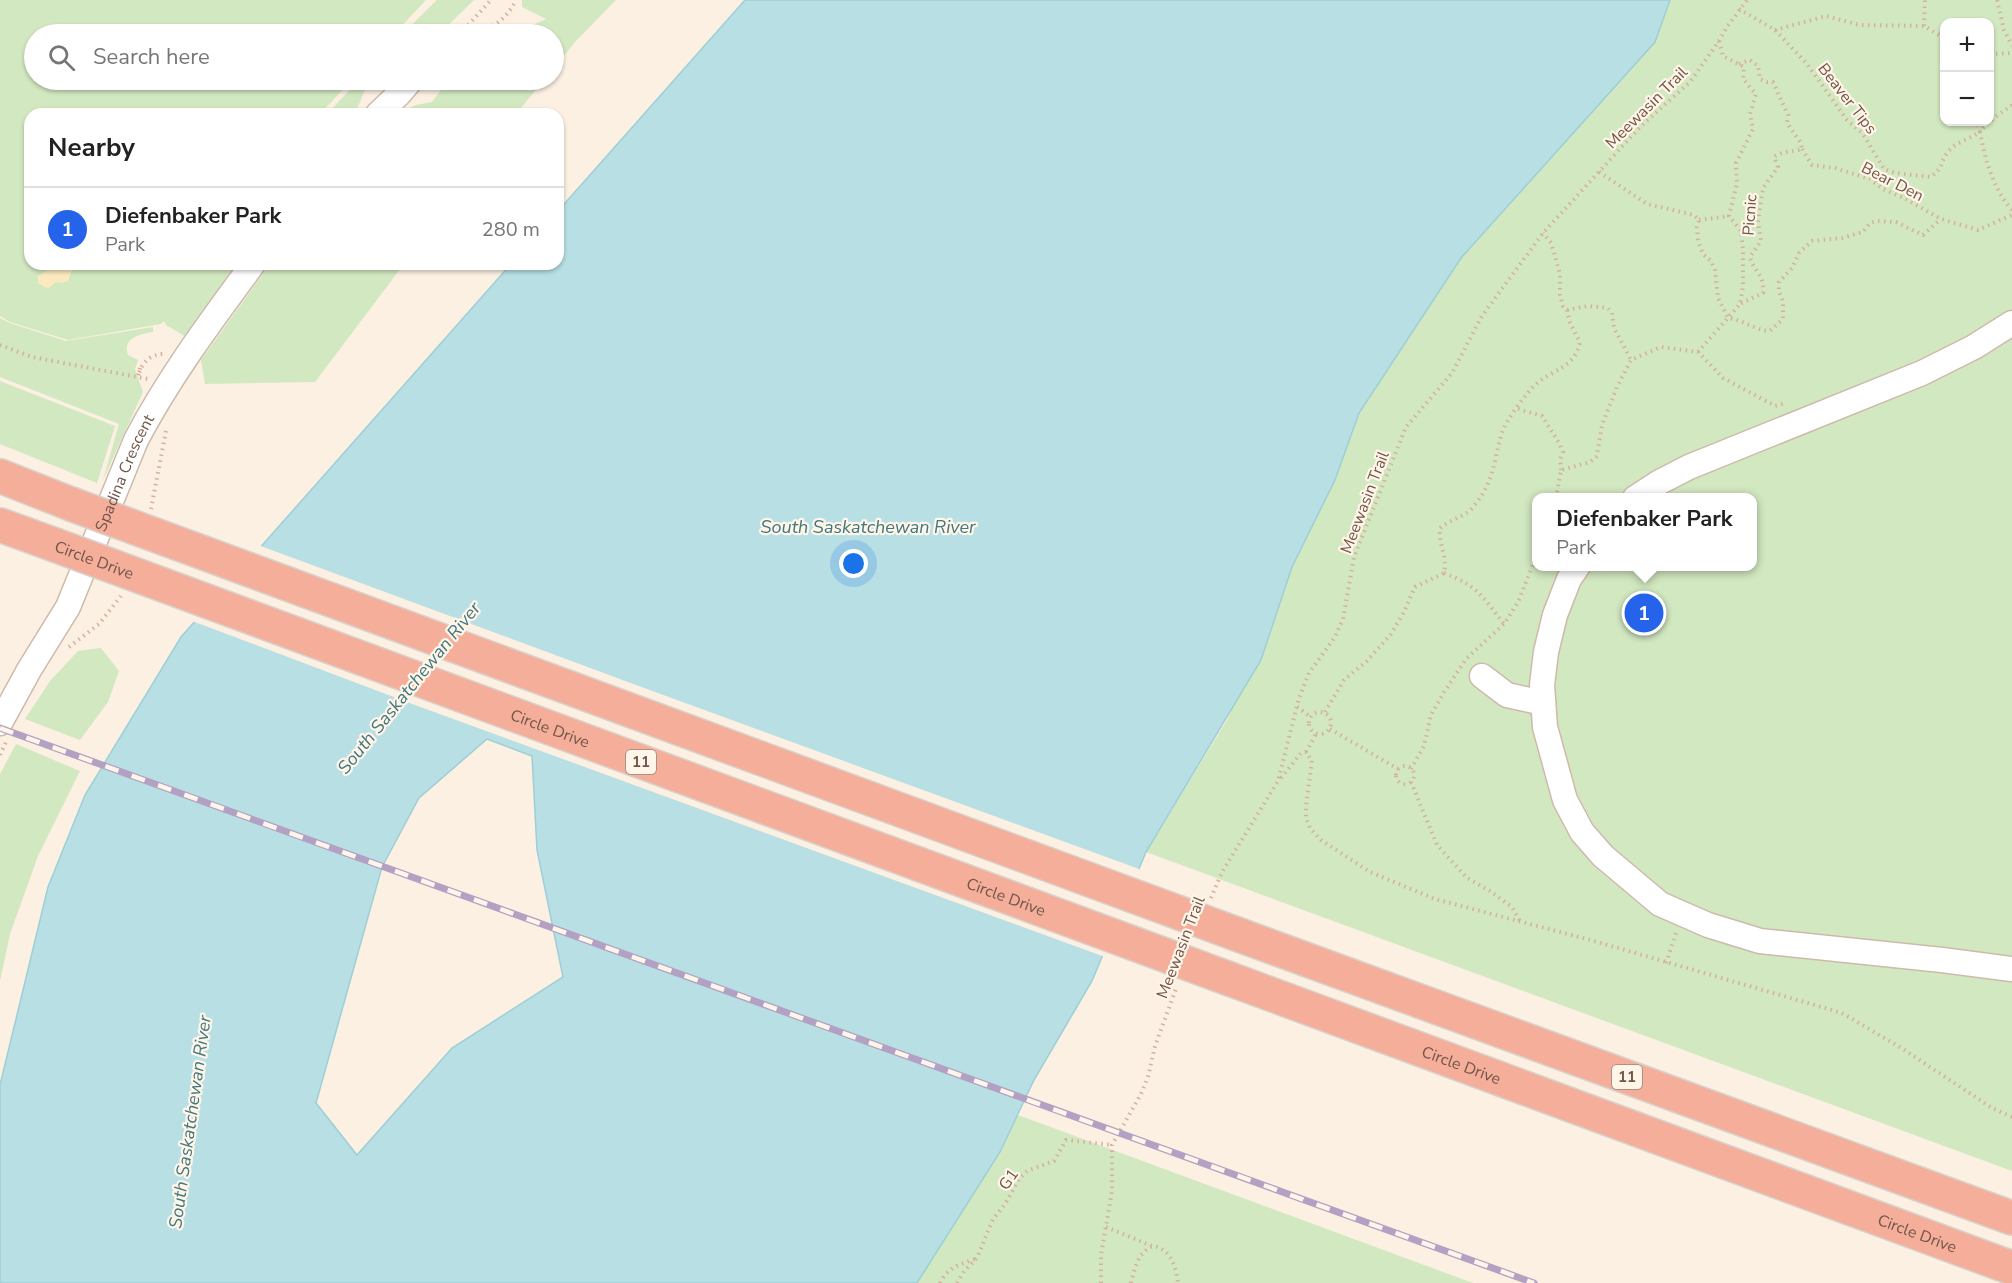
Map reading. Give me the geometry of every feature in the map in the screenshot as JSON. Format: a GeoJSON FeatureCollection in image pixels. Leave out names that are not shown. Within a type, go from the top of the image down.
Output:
{"type":"FeatureCollection","features":[{"type":"Feature","properties":{"kind":"highway","name":"11"},"geometry":{"type":"LineString","coordinates":[[0,476],[1242,936],[2012,1218]]}},
{"type":"Feature","properties":{"kind":"highway","name":"Circle Drive"},"geometry":{"type":"LineString","coordinates":[[0,525],[2012,1268]]}},
{"type":"Feature","properties":{"kind":"street"},"geometry":{"type":"LineString","coordinates":[[384,108],[402,90]]}},
{"type":"Feature","properties":{"kind":"street","name":"Spadina Crescent"},"geometry":{"type":"LineString","coordinates":[[5,729],[29,670],[68,608],[136,440],[182,360],[249,270]]}},
{"type":"Feature","properties":{"kind":"street"},"geometry":{"type":"LineString","coordinates":[[1643,493],[1689,467],[1922,373],[1974,347],[2012,322]]}},
{"type":"Feature","properties":{"kind":"street"},"geometry":{"type":"LineString","coordinates":[[1575,571],[1569,579],[1555,615],[1546,652],[1542,685],[1545,727],[1566,800],[1582,832],[1603,856],[1660,904],[1708,925],[1760,941],[2012,969]]}},
{"type":"Feature","properties":{"kind":"street"},"geometry":{"type":"LineString","coordinates":[[1482,676],[1507,694],[1543,703]]}},
{"type":"Feature","properties":{"kind":"path"},"geometry":{"type":"LineString","coordinates":[[470,24],[492,0]]}},
{"type":"Feature","properties":{"kind":"path"},"geometry":{"type":"LineString","coordinates":[[497,24],[507,15],[516,0]]}},
{"type":"Feature","properties":{"kind":"path","name":"Meewasin Trail"},"geometry":{"type":"LineString","coordinates":[[1209,904],[1222,872],[1278,781],[1297,707],[1309,673],[1335,637],[1343,619],[1354,557],[1406,427],[1452,373],[1482,316],[1543,232],[1640,127],[1690,82],[1739,9],[1748,0]]}},
{"type":"Feature","properties":{"kind":"path"},"geometry":{"type":"LineString","coordinates":[[1924,26],[1925,0]]}},
{"type":"Feature","properties":{"kind":"path"},"geometry":{"type":"LineString","coordinates":[[1997,0],[2004,30],[2012,46]]}},
{"type":"Feature","properties":{"kind":"path","name":"Beaver Tips"},"geometry":{"type":"LineString","coordinates":[[1739,9],[1774,30],[1807,64],[1847,120],[1863,134],[1884,170],[1931,177],[1941,169],[1947,153],[1960,142],[1980,132]]}},
{"type":"Feature","properties":{"kind":"path"},"geometry":{"type":"LineString","coordinates":[[1774,30],[1826,16],[1860,25],[1924,26],[1940,36]]}},
{"type":"Feature","properties":{"kind":"path"},"geometry":{"type":"LineString","coordinates":[[1719,41],[1723,56],[1744,67],[1743,79],[1756,94],[1750,114],[1753,129],[1736,163],[1737,183],[1729,216]]}},
{"type":"Feature","properties":{"kind":"path"},"geometry":{"type":"LineString","coordinates":[[1994,54],[2012,53]]}},
{"type":"Feature","properties":{"kind":"path"},"geometry":{"type":"LineString","coordinates":[[1738,64],[1750,60],[1758,66],[1760,78],[1773,82],[1788,115],[1787,123],[1801,143],[1802,149]]}},
{"type":"Feature","properties":{"kind":"path"},"geometry":{"type":"LineString","coordinates":[[1980,132],[1987,123],[2012,105]]}},
{"type":"Feature","properties":{"kind":"path"},"geometry":{"type":"LineString","coordinates":[[1978,126],[1983,150],[2001,198],[2012,210]]}},
{"type":"Feature","properties":{"kind":"path","name":"Bear Den"},"geometry":{"type":"LineString","coordinates":[[1802,149],[1812,165],[1835,168],[1870,179],[1883,189],[1941,219],[1978,230],[2012,215]]}},
{"type":"Feature","properties":{"kind":"path","name":"Picnic"},"geometry":{"type":"LineString","coordinates":[[1740,304],[1763,293],[1764,284],[1750,257],[1761,240],[1758,222],[1763,188],[1779,167],[1774,157],[1782,152],[1790,153],[1802,149]]}},
{"type":"Feature","properties":{"kind":"path"},"geometry":{"type":"LineString","coordinates":[[1599,172],[1647,204],[1694,216],[1699,220],[1729,216]]}},
{"type":"Feature","properties":{"kind":"path"},"geometry":{"type":"LineString","coordinates":[[1698,352],[1740,304],[1743,286],[1741,231],[1729,216]]}},
{"type":"Feature","properties":{"kind":"path"},"geometry":{"type":"LineString","coordinates":[[1728,318],[1739,319],[1757,330],[1770,331],[1778,325],[1783,319],[1783,301],[1779,292],[1779,282],[1792,268],[1799,253],[1812,241],[1842,238],[1863,232],[1870,223],[1875,221],[1896,222],[1923,235],[1941,219]]}},
{"type":"Feature","properties":{"kind":"path"},"geometry":{"type":"LineString","coordinates":[[1699,220],[1698,241],[1703,254],[1711,261],[1715,270],[1718,298],[1728,318]]}},
{"type":"Feature","properties":{"kind":"path"},"geometry":{"type":"LineString","coordinates":[[1444,573],[1447,561],[1439,536],[1440,528],[1448,521],[1473,508],[1488,486],[1508,419],[1532,388],[1547,374],[1564,368],[1578,350],[1580,342],[1560,295],[1560,274],[1551,243],[1543,232]]}},
{"type":"Feature","properties":{"kind":"path"},"geometry":{"type":"LineString","coordinates":[[1567,310],[1588,306],[1608,308],[1612,313],[1614,328],[1631,360]]}},
{"type":"Feature","properties":{"kind":"path"},"geometry":{"type":"LineString","coordinates":[[0,345],[32,357],[138,376],[152,380],[165,388]]}},
{"type":"Feature","properties":{"kind":"path"},"geometry":{"type":"LineString","coordinates":[[1561,470],[1590,462],[1597,456],[1602,425],[1631,360],[1661,347],[1698,352],[1723,378],[1746,392],[1775,406],[1786,403]]}},
{"type":"Feature","properties":{"kind":"path"},"geometry":{"type":"LineString","coordinates":[[138,376],[146,360],[151,357],[161,354],[173,355],[182,360]]}},
{"type":"Feature","properties":{"kind":"path"},"geometry":{"type":"LineString","coordinates":[[1517,409],[1542,416],[1552,434],[1558,439],[1563,452],[1557,493]]}},
{"type":"Feature","properties":{"kind":"path"},"geometry":{"type":"LineString","coordinates":[[149,516],[168,427]]}},
{"type":"Feature","properties":{"kind":"path"},"geometry":{"type":"LineString","coordinates":[[1324,712],[1344,680],[1367,661],[1390,634],[1404,612],[1415,587],[1444,573],[1460,579],[1481,593],[1504,624]]}},
{"type":"Feature","properties":{"kind":"path"},"geometry":{"type":"LineString","coordinates":[[68,648],[107,616],[123,592]]}},
{"type":"Feature","properties":{"kind":"path"},"geometry":{"type":"LineString","coordinates":[[1297,707],[1311,717]]}},
{"type":"Feature","properties":{"kind":"path"},"geometry":{"type":"LineString","coordinates":[[1317,712],[1324,712],[1331,720],[1330,729],[1323,734],[1316,734],[1309,726],[1311,717],[1317,712]]}},
{"type":"Feature","properties":{"kind":"path"},"geometry":{"type":"LineString","coordinates":[[0,755],[5,729]]}},
{"type":"Feature","properties":{"kind":"path"},"geometry":{"type":"LineString","coordinates":[[1330,729],[1398,769]]}},
{"type":"Feature","properties":{"kind":"path"},"geometry":{"type":"LineString","coordinates":[[1278,781],[1298,757],[1306,752],[1316,734]]}},
{"type":"Feature","properties":{"kind":"path"},"geometry":{"type":"LineString","coordinates":[[1306,752],[1312,761],[1306,805],[1306,818],[1310,828],[1321,840],[1370,872],[1435,899],[1594,941],[1842,1013],[1903,1049],[1992,1108],[2012,1117]]}},
{"type":"Feature","properties":{"kind":"path"},"geometry":{"type":"LineString","coordinates":[[1405,766],[1411,769],[1414,776],[1411,782],[1404,784],[1398,782],[1396,775],[1398,769],[1405,766]]}},
{"type":"Feature","properties":{"kind":"path"},"geometry":{"type":"LineString","coordinates":[[1411,782],[1437,845],[1467,878],[1512,907],[1521,922]]}},
{"type":"Feature","properties":{"kind":"path"},"geometry":{"type":"LineString","coordinates":[[1666,963],[1682,914]]}},
{"type":"Feature","properties":{"kind":"path","name":"Meewasin Trail"},"geometry":{"type":"LineString","coordinates":[[1101,1283],[1101,1256],[1112,1191],[1112,1145],[1148,1077],[1155,1046],[1179,980]]}},
{"type":"Feature","properties":{"kind":"path","name":"G1"},"geometry":{"type":"LineString","coordinates":[[957,1283],[965,1270],[977,1258],[993,1219],[1005,1204],[1019,1179],[1027,1171],[1054,1161],[1066,1140],[1112,1145]]}},
{"type":"Feature","properties":{"kind":"path"},"geometry":{"type":"LineString","coordinates":[[1106,1227],[1158,1247],[1173,1262],[1178,1283]]}},
{"type":"Feature","properties":{"kind":"path"},"geometry":{"type":"LineString","coordinates":[[1131,1283],[1137,1260],[1142,1253],[1153,1246]]}},
{"type":"Feature","properties":{"kind":"path"},"geometry":{"type":"LineString","coordinates":[[940,1283],[944,1275],[957,1264],[977,1258]]}},
{"type":"Feature","properties":{"kind":"green space"},"geometry":{"type":"Polygon","coordinates":[[[0,0],[426,0],[403,24],[24,24],[24,90],[343,90],[326,108],[24,108],[24,270],[236,270],[186,337],[166,325],[164,321],[161,324],[68,340],[10,322],[0,316],[0,0]]]}},
{"type":"Feature","properties":{"kind":"green space"},"geometry":{"type":"Polygon","coordinates":[[[437,0],[474,0],[449,24],[412,24],[437,0]]]}},
{"type":"Feature","properties":{"kind":"green space"},"geometry":{"type":"Polygon","coordinates":[[[522,0],[616,0],[564,56],[564,24],[535,24],[546,19],[522,7],[522,0]]]}},
{"type":"Feature","properties":{"kind":"green space"},"geometry":{"type":"Polygon","coordinates":[[[1670,0],[2012,0],[2012,1171],[1146,852],[1227,720],[1292,567],[1335,480],[1359,413],[1461,258],[1655,42],[1670,0]]]}},
{"type":"Feature","properties":{"kind":"green space"},"geometry":{"type":"Polygon","coordinates":[[[350,90],[365,90],[357,108],[333,108],[350,90]]]}},
{"type":"Feature","properties":{"kind":"green space"},"geometry":{"type":"Polygon","coordinates":[[[441,90],[536,90],[521,108],[409,108],[432,102],[441,90]]]}},
{"type":"Feature","properties":{"kind":"green space"},"geometry":{"type":"Polygon","coordinates":[[[266,270],[399,270],[315,382],[205,384],[201,360],[266,270]]]}},
{"type":"Feature","properties":{"kind":"green space"},"geometry":{"type":"Polygon","coordinates":[[[0,318],[66,341],[153,327],[153,332],[133,338],[128,345],[128,355],[138,360],[135,369],[143,392],[103,480],[119,424],[0,377],[0,318]]]}},
{"type":"Feature","properties":{"kind":"green space"},"geometry":{"type":"Polygon","coordinates":[[[0,381],[115,426],[97,483],[0,444],[0,381]]]}},
{"type":"Feature","properties":{"kind":"green space"},"geometry":{"type":"Polygon","coordinates":[[[101,648],[119,671],[108,702],[80,740],[25,719],[50,681],[78,651],[101,648]]]}},
{"type":"Feature","properties":{"kind":"green space"},"geometry":{"type":"Polygon","coordinates":[[[16,744],[80,771],[38,856],[10,934],[0,981],[0,774],[16,744]]]}},
{"type":"Feature","properties":{"kind":"green space"},"geometry":{"type":"Polygon","coordinates":[[[1018,1115],[1473,1283],[917,1283],[1000,1152],[1018,1115]]]}},
{"type":"Feature","properties":{"kind":"sand"},"geometry":{"type":"Polygon","coordinates":[[[48,270],[72,270],[68,281],[56,282],[49,288],[38,283],[38,276],[48,270]]]}},
{"type":"Feature","properties":{"kind":"water","name":"South Saskatchewan River"},"geometry":{"type":"Polygon","coordinates":[[[745,0],[1670,0],[1655,42],[1461,258],[1359,413],[1335,480],[1292,567],[1261,660],[1146,852],[1092,981],[1034,1080],[1000,1152],[917,1283],[0,1283],[0,1085],[48,887],[85,795],[181,637],[506,270],[564,270],[564,204],[745,0]],[[487,739],[419,798],[382,867],[316,1103],[357,1155],[452,1048],[563,977],[537,850],[532,756],[487,739]]]}},
{"type":"Feature","properties":{"kind":"pier"},"geometry":{"type":"Polygon","coordinates":[[[258,545],[1142,870],[1105,957],[415,705],[192,621],[258,545]]]}},
{"type":"Feature","properties":{"kind":"railway"},"geometry":{"type":"LineString","coordinates":[[0,728],[1534,1283]]}},
{"type":"Feature","properties":{"kind":"place","name":"Diefenbaker Park"},"geometry":{"type":"Point","coordinates":[1644,613]}}]}
